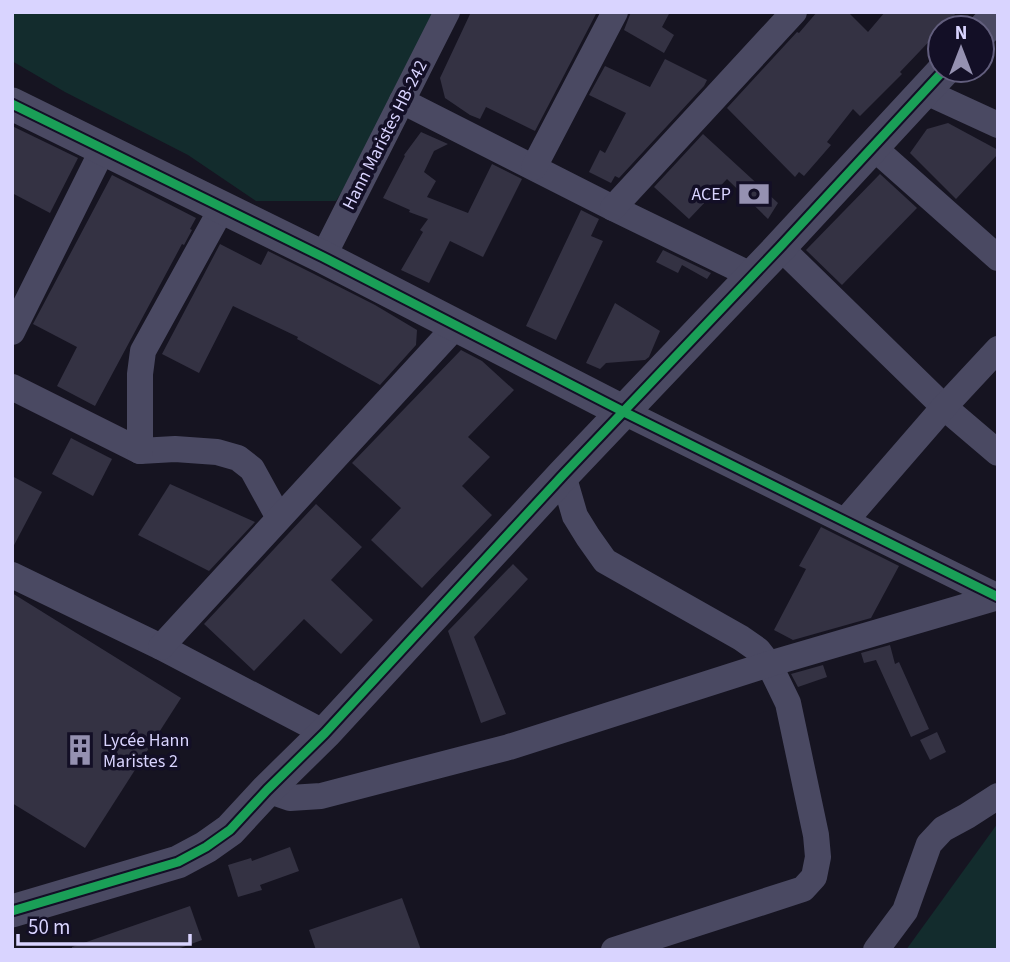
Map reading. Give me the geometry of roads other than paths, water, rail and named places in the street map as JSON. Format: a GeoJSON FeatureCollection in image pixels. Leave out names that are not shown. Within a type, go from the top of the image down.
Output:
{"type":"FeatureCollection","features":[{"type":"Feature","properties":{"kind":"street","name":"Hann Maristes HB-242"},"geometry":{"type":"LineString","coordinates":[[323,257],[447,12]]}},
{"type":"Feature","properties":{"kind":"street"},"geometry":{"type":"LineString","coordinates":[[534,167],[615,12]]}},
{"type":"Feature","properties":{"kind":"street"},"geometry":{"type":"LineString","coordinates":[[613,208],[794,12]]}},
{"type":"Feature","properties":{"kind":"street"},"geometry":{"type":"LineString","coordinates":[[12,911],[178,862],[230,830],[325,733],[930,84]]}},
{"type":"Feature","properties":{"kind":"street"},"geometry":{"type":"LineString","coordinates":[[940,84],[998,125]]}},
{"type":"Feature","properties":{"kind":"street"},"geometry":{"type":"LineString","coordinates":[[402,101],[753,276]]}},
{"type":"Feature","properties":{"kind":"street"},"geometry":{"type":"LineString","coordinates":[[12,104],[323,257],[624,412],[998,597]]}},
{"type":"Feature","properties":{"kind":"street"},"geometry":{"type":"LineString","coordinates":[[873,147],[998,258]]}},
{"type":"Feature","properties":{"kind":"street"},"geometry":{"type":"LineString","coordinates":[[12,332],[103,149]]}},
{"type":"Feature","properties":{"kind":"street"},"geometry":{"type":"LineString","coordinates":[[140,451],[140,374],[143,351],[222,208]]}},
{"type":"Feature","properties":{"kind":"street"},"geometry":{"type":"LineString","coordinates":[[780,247],[944,407],[998,453]]}},
{"type":"Feature","properties":{"kind":"street"},"geometry":{"type":"LineString","coordinates":[[162,646],[456,326]]}},
{"type":"Feature","properties":{"kind":"street"},"geometry":{"type":"LineString","coordinates":[[846,520],[998,349]]}},
{"type":"Feature","properties":{"kind":"street"},"geometry":{"type":"LineString","coordinates":[[12,387],[140,451],[175,449],[216,452],[238,458],[252,469],[279,518]]}},
{"type":"Feature","properties":{"kind":"street"},"geometry":{"type":"LineString","coordinates":[[563,475],[575,516],[605,561],[741,638],[758,650],[769,664],[788,703],[816,835],[818,857],[814,877],[803,890],[614,950]]}},
{"type":"Feature","properties":{"kind":"street"},"geometry":{"type":"LineString","coordinates":[[12,575],[162,646],[325,733]]}},
{"type":"Feature","properties":{"kind":"street"},"geometry":{"type":"LineString","coordinates":[[267,790],[290,798],[321,796],[509,747],[769,664],[998,597]]}},
{"type":"Feature","properties":{"kind":"street"},"geometry":{"type":"LineString","coordinates":[[876,950],[905,911],[929,844],[943,829],[998,796]]}},
{"type":"Feature","properties":{"kind":"place","name":"ACEP"},"geometry":{"type":"Point","coordinates":[754,194]}},
{"type":"Feature","properties":{"kind":"place","name":"Lycée Hann Maristes 2"},"geometry":{"type":"Point","coordinates":[80,750]}}]}
